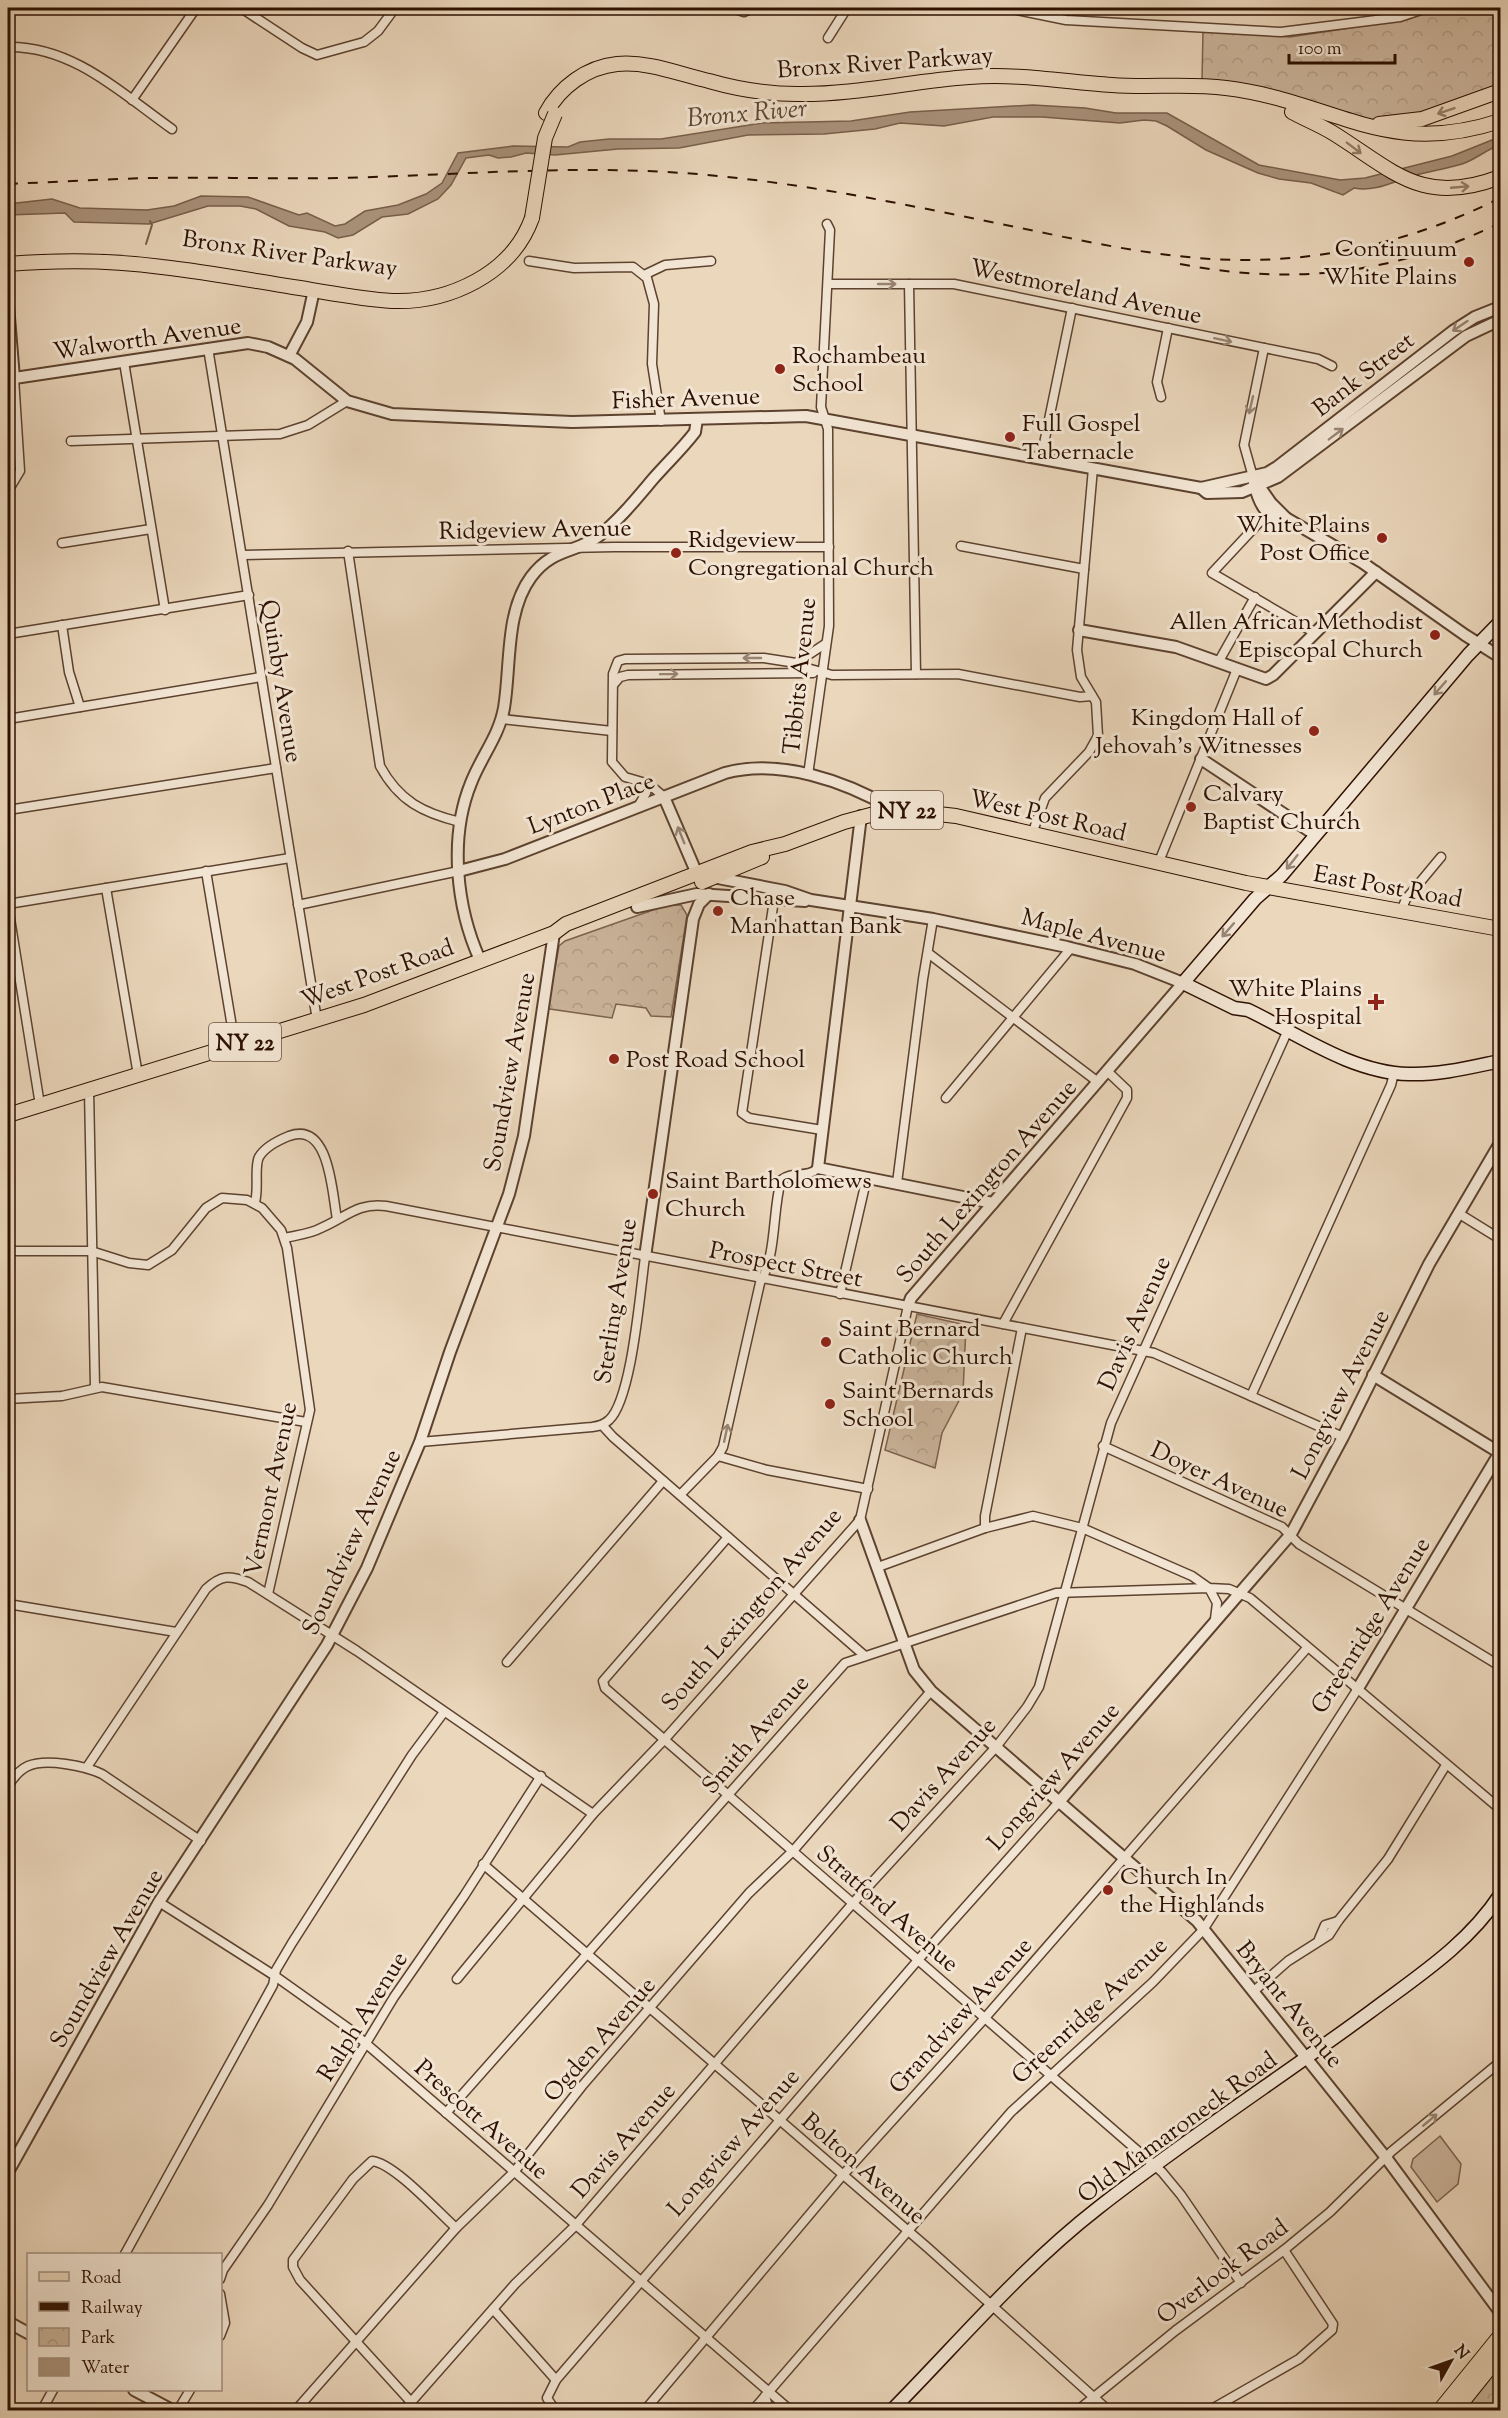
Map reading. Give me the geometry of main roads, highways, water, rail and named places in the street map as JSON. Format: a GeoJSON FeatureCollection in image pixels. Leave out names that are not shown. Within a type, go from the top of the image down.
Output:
{"type":"FeatureCollection","features":[{"type":"Feature","properties":{"kind":"main road","name":"Bronx River Parkway"},"geometry":{"type":"LineString","coordinates":[[8,264],[73,261],[137,264],[392,301],[423,299],[448,293],[478,280],[504,261],[521,241],[550,113],[560,93],[581,77],[610,65],[630,64],[735,87],[785,94],[828,93],[986,76],[1123,86],[1213,86],[1250,92],[1366,128],[1413,135],[1452,133],[1500,120]]}},
{"type":"Feature","properties":{"kind":"main road","name":"Bronx River Parkway"},"geometry":{"type":"LineString","coordinates":[[550,113],[583,85],[605,75],[624,72],[648,74],[728,94],[778,102],[817,102],[967,85],[999,84],[1119,94],[1217,95],[1292,112],[1359,132],[1413,141],[1453,139],[1500,127]]}},
{"type":"Feature","properties":{"kind":"main road"},"geometry":{"type":"LineString","coordinates":[[1338,118],[1380,124],[1405,122],[1440,113],[1500,91]]}},
{"type":"Feature","properties":{"kind":"main road"},"geometry":{"type":"LineString","coordinates":[[1292,112],[1333,133],[1379,166],[1418,184],[1462,187],[1500,177]]}},
{"type":"Feature","properties":{"kind":"main road","name":"Bronx River Parkway"},"geometry":{"type":"LineString","coordinates":[[8,256],[78,253],[130,255],[379,291],[411,292],[452,282],[486,265],[508,244],[528,217]]}},
{"type":"Feature","properties":{"kind":"main road","name":"South Lexington Avenue"},"geometry":{"type":"LineString","coordinates":[[1183,983],[1500,622]]}},
{"type":"Feature","properties":{"kind":"main road","name":"West Post Road"},"geometry":{"type":"LineString","coordinates":[[8,1115],[317,1020],[554,933],[566,924],[752,852],[785,844],[861,816],[893,809],[949,815],[1268,888]]}},
{"type":"Feature","properties":{"kind":"main road","name":"West Post Road"},"geometry":{"type":"LineString","coordinates":[[554,933],[563,934],[637,907],[759,859],[785,844]]}},
{"type":"Feature","properties":{"kind":"main road","name":"East Post Road"},"geometry":{"type":"LineString","coordinates":[[1268,888],[1500,929]]}},
{"type":"Feature","properties":{"kind":"main road","name":"Maple Avenue"},"geometry":{"type":"LineString","coordinates":[[1183,983],[1349,1060],[1394,1073],[1444,1072],[1500,1061]]}},
{"type":"Feature","properties":{"kind":"main road","name":"Old Mamaroneck Road"},"geometry":{"type":"LineString","coordinates":[[892,2410],[991,2306],[1097,2209],[1451,1952],[1477,1927],[1500,1898]]}},
{"type":"Feature","properties":{"kind":"main road"},"geometry":{"type":"LineString","coordinates":[[1440,2410],[1500,2336]]}},
{"type":"Feature","properties":{"kind":"main road"},"geometry":{"type":"LineString","coordinates":[[1456,2410],[1500,2355]]}},
{"type":"Feature","properties":{"kind":"water"},"geometry":{"type":"Polygon","coordinates":[[[1033,105],[1085,108],[1116,113],[1167,113],[1259,165],[1340,180],[1365,178],[1452,156],[1500,137],[1500,145],[1462,164],[1412,176],[1376,188],[1354,188],[1343,195],[1311,183],[1279,179],[1258,173],[1206,150],[1156,121],[1120,123],[1042,117],[993,117],[944,126],[900,123],[875,129],[824,134],[748,135],[679,148],[618,149],[555,155],[526,153],[511,157],[498,158],[489,155],[466,158],[451,185],[438,199],[408,214],[382,217],[353,235],[338,238],[325,232],[289,226],[256,209],[240,206],[208,206],[149,224],[74,222],[65,213],[8,215],[8,204],[52,199],[80,208],[147,210],[174,206],[201,196],[248,197],[299,215],[307,213],[335,226],[345,224],[365,211],[398,205],[426,194],[442,183],[458,153],[513,146],[568,147],[580,142],[609,139],[661,139],[762,123],[851,121],[910,112],[1033,105]]]}},
{"type":"Feature","properties":{"kind":"waterway"},"geometry":{"type":"LineString","coordinates":[[146,244],[152,225],[150,221]]}},
{"type":"Feature","properties":{"kind":"railway"},"geometry":{"type":"LineString","coordinates":[[8,184],[152,178],[341,178],[555,170],[683,173],[768,182],[852,195],[1131,250],[1188,257],[1245,260],[1311,256],[1376,244],[1439,225],[1500,198]]}},
{"type":"Feature","properties":{"kind":"railway"},"geometry":{"type":"LineString","coordinates":[[1180,264],[1222,271],[1264,274],[1344,271],[1422,254],[1500,223]]}},
{"type":"Feature","properties":{"kind":"place","name":"Continuum White Plains"},"geometry":{"type":"Point","coordinates":[1469,262]}},
{"type":"Feature","properties":{"kind":"place","name":"Rochambeau School"},"geometry":{"type":"Point","coordinates":[780,369]}},
{"type":"Feature","properties":{"kind":"place","name":"Full Gospel Tabernacle"},"geometry":{"type":"Point","coordinates":[1010,437]}},
{"type":"Feature","properties":{"kind":"place","name":"White Plains Post Office"},"geometry":{"type":"Point","coordinates":[1382,538]}},
{"type":"Feature","properties":{"kind":"place","name":"Ridgeview Congregational Church"},"geometry":{"type":"Point","coordinates":[676,553]}},
{"type":"Feature","properties":{"kind":"place","name":"Allen African Methodist Episcopal Church"},"geometry":{"type":"Point","coordinates":[1435,635]}},
{"type":"Feature","properties":{"kind":"place","name":"Kingdom Hall of Jehovah’s Witnesses"},"geometry":{"type":"Point","coordinates":[1314,731]}},
{"type":"Feature","properties":{"kind":"place","name":"Calvary Baptist Church"},"geometry":{"type":"Point","coordinates":[1191,807]}},
{"type":"Feature","properties":{"kind":"place","name":"Chase Manhattan Bank"},"geometry":{"type":"Point","coordinates":[718,911]}},
{"type":"Feature","properties":{"kind":"place","name":"White Plains Hospital"},"geometry":{"type":"Point","coordinates":[1376,1002]}},
{"type":"Feature","properties":{"kind":"place","name":"Post Road School"},"geometry":{"type":"Point","coordinates":[614,1059]}},
{"type":"Feature","properties":{"kind":"place","name":"Saint Bartholomews Church"},"geometry":{"type":"Point","coordinates":[653,1194]}},
{"type":"Feature","properties":{"kind":"place","name":"Saint Bernard Catholic Church"},"geometry":{"type":"Point","coordinates":[826,1342]}},
{"type":"Feature","properties":{"kind":"place","name":"Saint Bernards School"},"geometry":{"type":"Point","coordinates":[830,1404]}},
{"type":"Feature","properties":{"kind":"place","name":"Church In the Highlands"},"geometry":{"type":"Point","coordinates":[1108,1890]}},
{"type":"Feature","properties":{"kind":"water label","name":"Bronx River"},"geometry":{"type":"Point","coordinates":[747,112]}}]}
